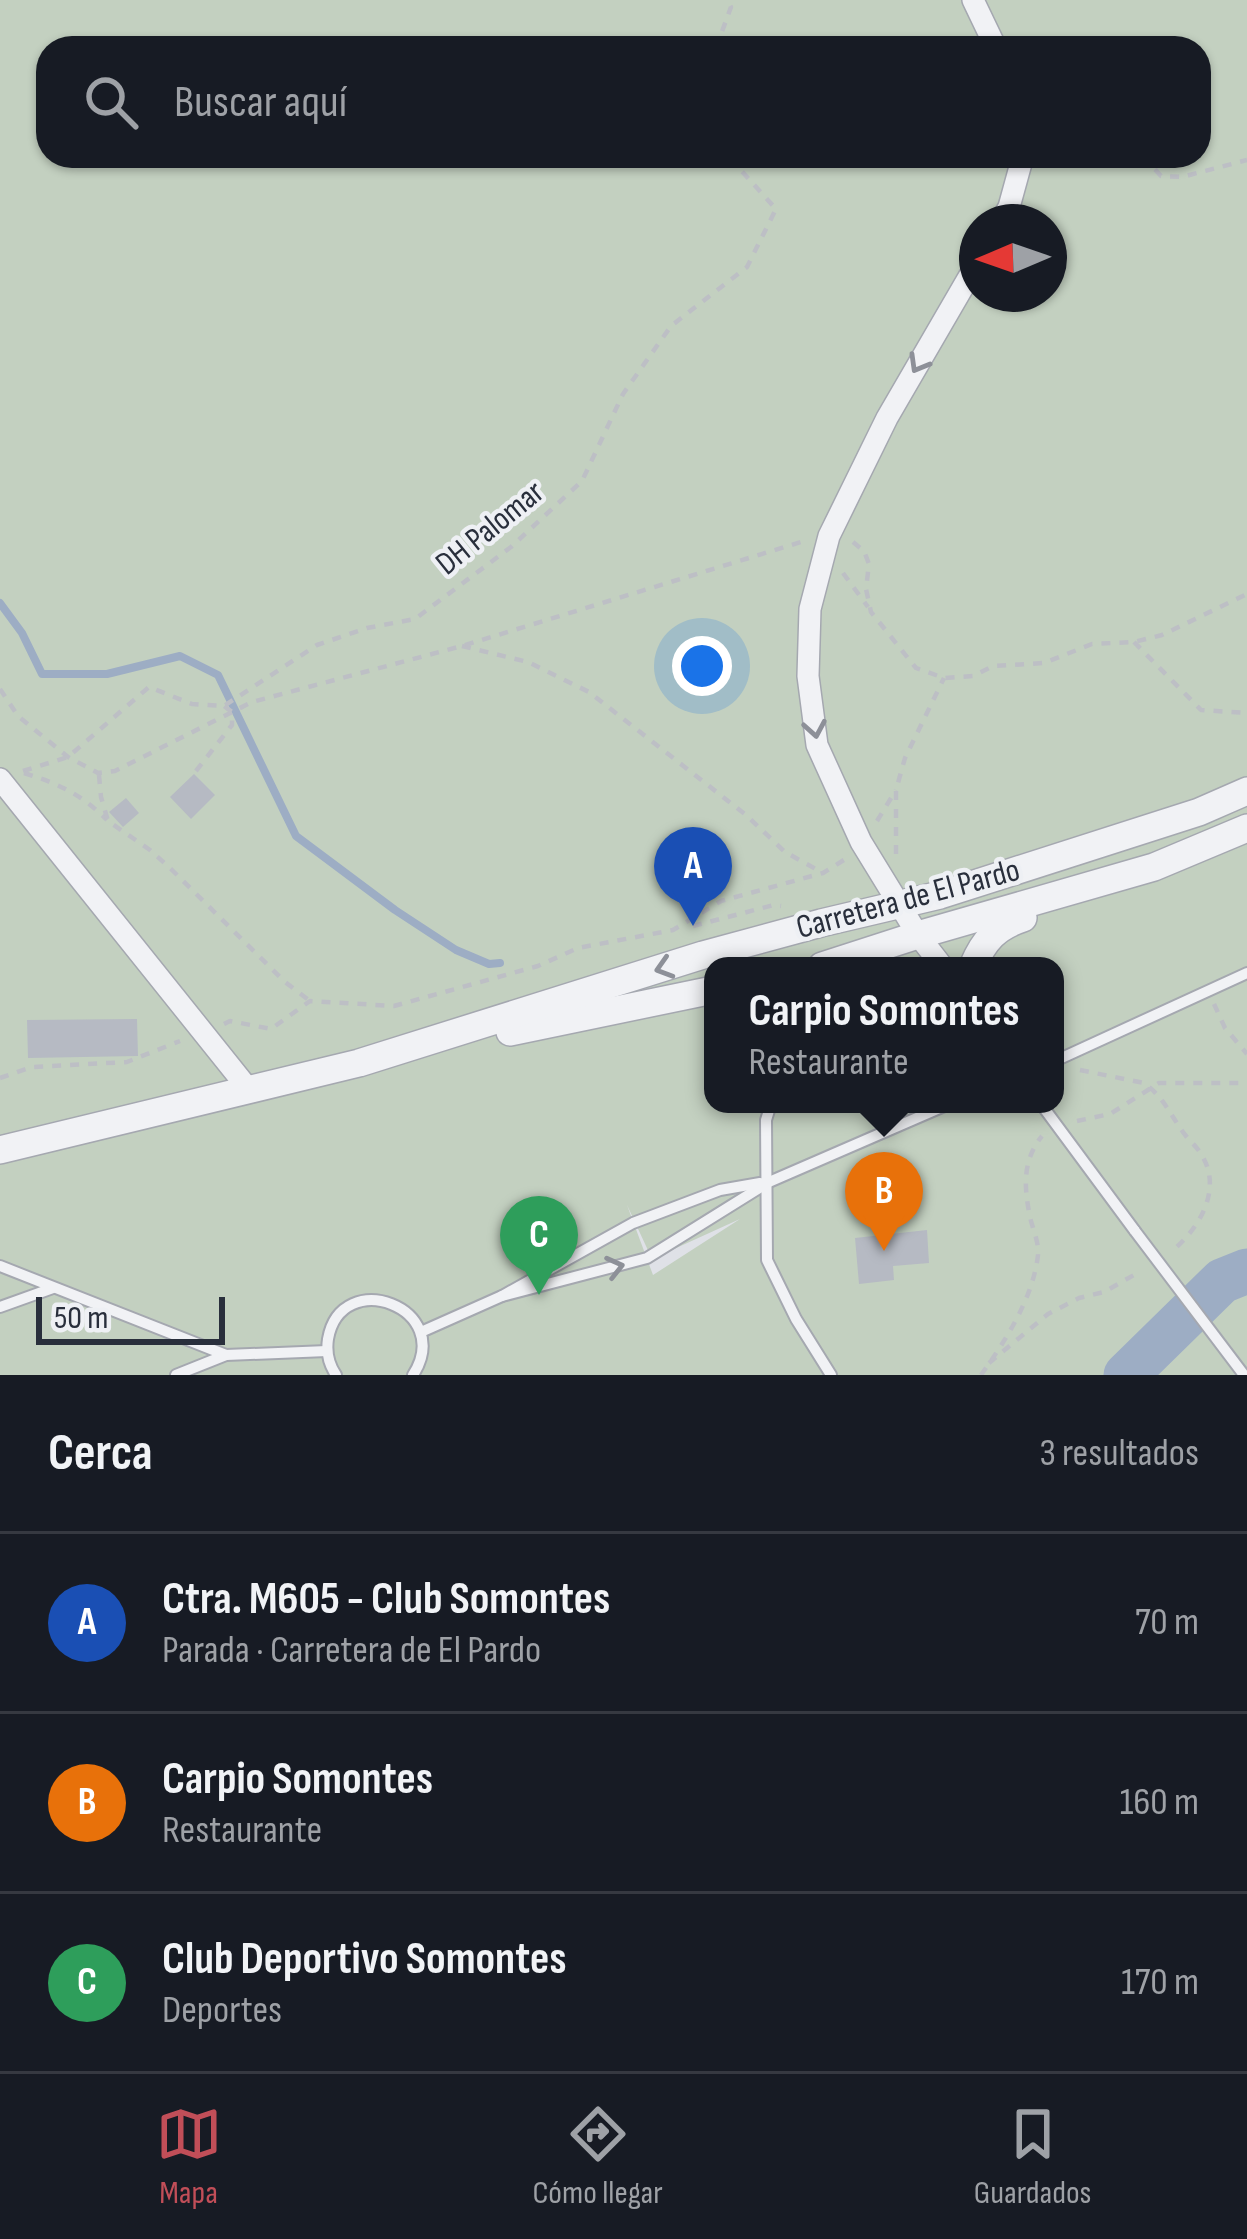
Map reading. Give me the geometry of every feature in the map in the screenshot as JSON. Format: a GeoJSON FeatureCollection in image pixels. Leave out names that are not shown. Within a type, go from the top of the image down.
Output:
{"type":"FeatureCollection","features":[{"type":"Feature","properties":{"kind":"street"},"geometry":{"type":"LineString","coordinates":[[973,0],[990,36]]}},
{"type":"Feature","properties":{"kind":"street"},"geometry":{"type":"LineString","coordinates":[[1010,204],[1021,168]]}},
{"type":"Feature","properties":{"kind":"street"},"geometry":{"type":"LineString","coordinates":[[935,957],[861,842],[817,745],[808,676],[810,609],[829,536],[887,418],[959,294]]}},
{"type":"Feature","properties":{"kind":"street"},"geometry":{"type":"LineString","coordinates":[[0,779],[250,1091]]}},
{"type":"Feature","properties":{"kind":"street","name":"Carretera de El Pardo"},"geometry":{"type":"LineString","coordinates":[[359,1063],[703,956],[940,896],[1199,812],[1247,791]]}},
{"type":"Feature","properties":{"kind":"street"},"geometry":{"type":"LineString","coordinates":[[918,935],[937,908],[1151,842],[1199,812]]}},
{"type":"Feature","properties":{"kind":"street","name":"Carretera de El Pardo"},"geometry":{"type":"LineString","coordinates":[[850,957],[1154,867],[1247,828]]}},
{"type":"Feature","properties":{"kind":"street"},"geometry":{"type":"LineString","coordinates":[[977,957],[984,940],[1004,924],[1110,891],[1154,867]]}},
{"type":"Feature","properties":{"kind":"street","name":"Carretera de El Pardo"},"geometry":{"type":"LineString","coordinates":[[0,1150],[359,1063],[704,992]]}},
{"type":"Feature","properties":{"kind":"lane"},"geometry":{"type":"LineString","coordinates":[[1064,1057],[1247,973]]}},
{"type":"Feature","properties":{"kind":"lane"},"geometry":{"type":"LineString","coordinates":[[768,1113],[767,1260],[825,1373]]}},
{"type":"Feature","properties":{"kind":"lane"},"geometry":{"type":"LineString","coordinates":[[502,1296],[646,1258],[769,1182],[928,1113]]}},
{"type":"Feature","properties":{"kind":"lane"},"geometry":{"type":"LineString","coordinates":[[1048,1113],[1244,1375]]}},
{"type":"Feature","properties":{"kind":"lane"},"geometry":{"type":"LineString","coordinates":[[421,1332],[502,1296],[633,1223],[720,1190],[769,1182]]}},
{"type":"Feature","properties":{"kind":"lane"},"geometry":{"type":"LineString","coordinates":[[0,1266],[226,1355]]}},
{"type":"Feature","properties":{"kind":"lane"},"geometry":{"type":"LineString","coordinates":[[0,1307],[55,1288]]}},
{"type":"Feature","properties":{"kind":"lane"},"geometry":{"type":"LineString","coordinates":[[336,1375],[326,1351],[329,1331],[340,1314],[356,1303],[375,1299],[394,1303],[421,1332],[423,1351],[413,1375]]}},
{"type":"Feature","properties":{"kind":"lane"},"geometry":{"type":"LineString","coordinates":[[176,1375],[226,1355],[326,1351]]}},
{"type":"Feature","properties":{"kind":"path"},"geometry":{"type":"LineString","coordinates":[[720,36],[731,7],[727,0]]}},
{"type":"Feature","properties":{"kind":"path"},"geometry":{"type":"LineString","coordinates":[[1154,168],[1161,176],[1182,177],[1247,160]]}},
{"type":"Feature","properties":{"kind":"path","name":"DH Palomar"},"geometry":{"type":"LineString","coordinates":[[224,706],[316,645],[415,619],[511,547],[582,482],[623,394],[671,326],[747,267],[776,209],[739,168]]}},
{"type":"Feature","properties":{"kind":"path"},"geometry":{"type":"LineString","coordinates":[[0,689],[18,716],[68,757],[98,773],[115,771],[252,702],[462,646],[829,536],[856,543],[864,551],[872,612],[916,668],[944,678],[973,676],[993,666],[1044,663],[1092,644],[1162,635],[1247,594]]}},
{"type":"Feature","properties":{"kind":"path"},"geometry":{"type":"LineString","coordinates":[[1133,642],[1201,710],[1247,713]]}},
{"type":"Feature","properties":{"kind":"path"},"geometry":{"type":"LineString","coordinates":[[462,646],[528,662],[589,692],[746,815],[785,852],[823,873]]}},
{"type":"Feature","properties":{"kind":"path"},"geometry":{"type":"LineString","coordinates":[[232,712],[224,706],[192,704],[149,687],[68,757],[19,772],[62,784],[150,850],[310,1001],[394,1006],[538,966],[578,948],[673,930],[721,901],[823,873],[861,842],[896,790],[905,758],[944,678]]}},
{"type":"Feature","properties":{"kind":"path"},"geometry":{"type":"LineString","coordinates":[[196,771],[232,725],[232,712]]}},
{"type":"Feature","properties":{"kind":"path"},"geometry":{"type":"LineString","coordinates":[[98,773],[108,821]]}},
{"type":"Feature","properties":{"kind":"path"},"geometry":{"type":"LineString","coordinates":[[882,874],[895,863],[896,790]]}},
{"type":"Feature","properties":{"kind":"path"},"geometry":{"type":"LineString","coordinates":[[1210,991],[1225,1028],[1247,1054]]}},
{"type":"Feature","properties":{"kind":"path"},"geometry":{"type":"LineString","coordinates":[[209,1030],[230,1022],[271,1029],[310,1001]]}},
{"type":"Feature","properties":{"kind":"path"},"geometry":{"type":"LineString","coordinates":[[0,1078],[32,1067],[128,1062],[189,1037]]}},
{"type":"Feature","properties":{"kind":"path"},"geometry":{"type":"LineString","coordinates":[[1077,1070],[1150,1087]]}},
{"type":"Feature","properties":{"kind":"path"},"geometry":{"type":"LineString","coordinates":[[981,1375],[1011,1330],[1035,1272],[1039,1247],[1024,1174],[1032,1148],[1056,1122],[1088,1121],[1110,1114],[1150,1087],[1172,1082],[1247,1083]]}},
{"type":"Feature","properties":{"kind":"green space"},"geometry":{"type":"Polygon","coordinates":[[[0,0],[1247,0],[1247,1375],[0,1375],[0,0]],[[627,1205],[653,1275],[740,1219],[652,1259],[627,1205]]]}},
{"type":"Feature","properties":{"kind":"building"},"geometry":{"type":"Polygon","coordinates":[[[194,774],[215,795],[191,819],[170,797],[194,774]]]}},
{"type":"Feature","properties":{"kind":"building"},"geometry":{"type":"Polygon","coordinates":[[[126,798],[139,813],[123,827],[109,812],[126,798]]]}},
{"type":"Feature","properties":{"kind":"building"},"geometry":{"type":"Polygon","coordinates":[[[137,1019],[138,1056],[28,1058],[27,1020],[137,1019]]]}},
{"type":"Feature","properties":{"kind":"building"},"geometry":{"type":"Polygon","coordinates":[[[927,1230],[929,1263],[893,1266],[894,1280],[859,1284],[855,1238],[927,1230]]]}},
{"type":"Feature","properties":{"kind":"waterway"},"geometry":{"type":"LineString","coordinates":[[0,603],[22,633],[42,674],[107,674],[180,656],[218,675],[296,836],[456,950],[489,964],[500,963]]}},
{"type":"Feature","properties":{"kind":"waterway"},"geometry":{"type":"LineString","coordinates":[[1126,1375],[1222,1281],[1247,1271]]}},
{"type":"Feature","properties":{"kind":"place","name":"Ctra. M605 - Club Somontes"},"geometry":{"type":"Point","coordinates":[693,926]}},
{"type":"Feature","properties":{"kind":"place","name":"Carpio Somontes"},"geometry":{"type":"Point","coordinates":[884,1251]}},
{"type":"Feature","properties":{"kind":"place","name":"Club Deportivo Somontes"},"geometry":{"type":"Point","coordinates":[539,1295]}}]}
